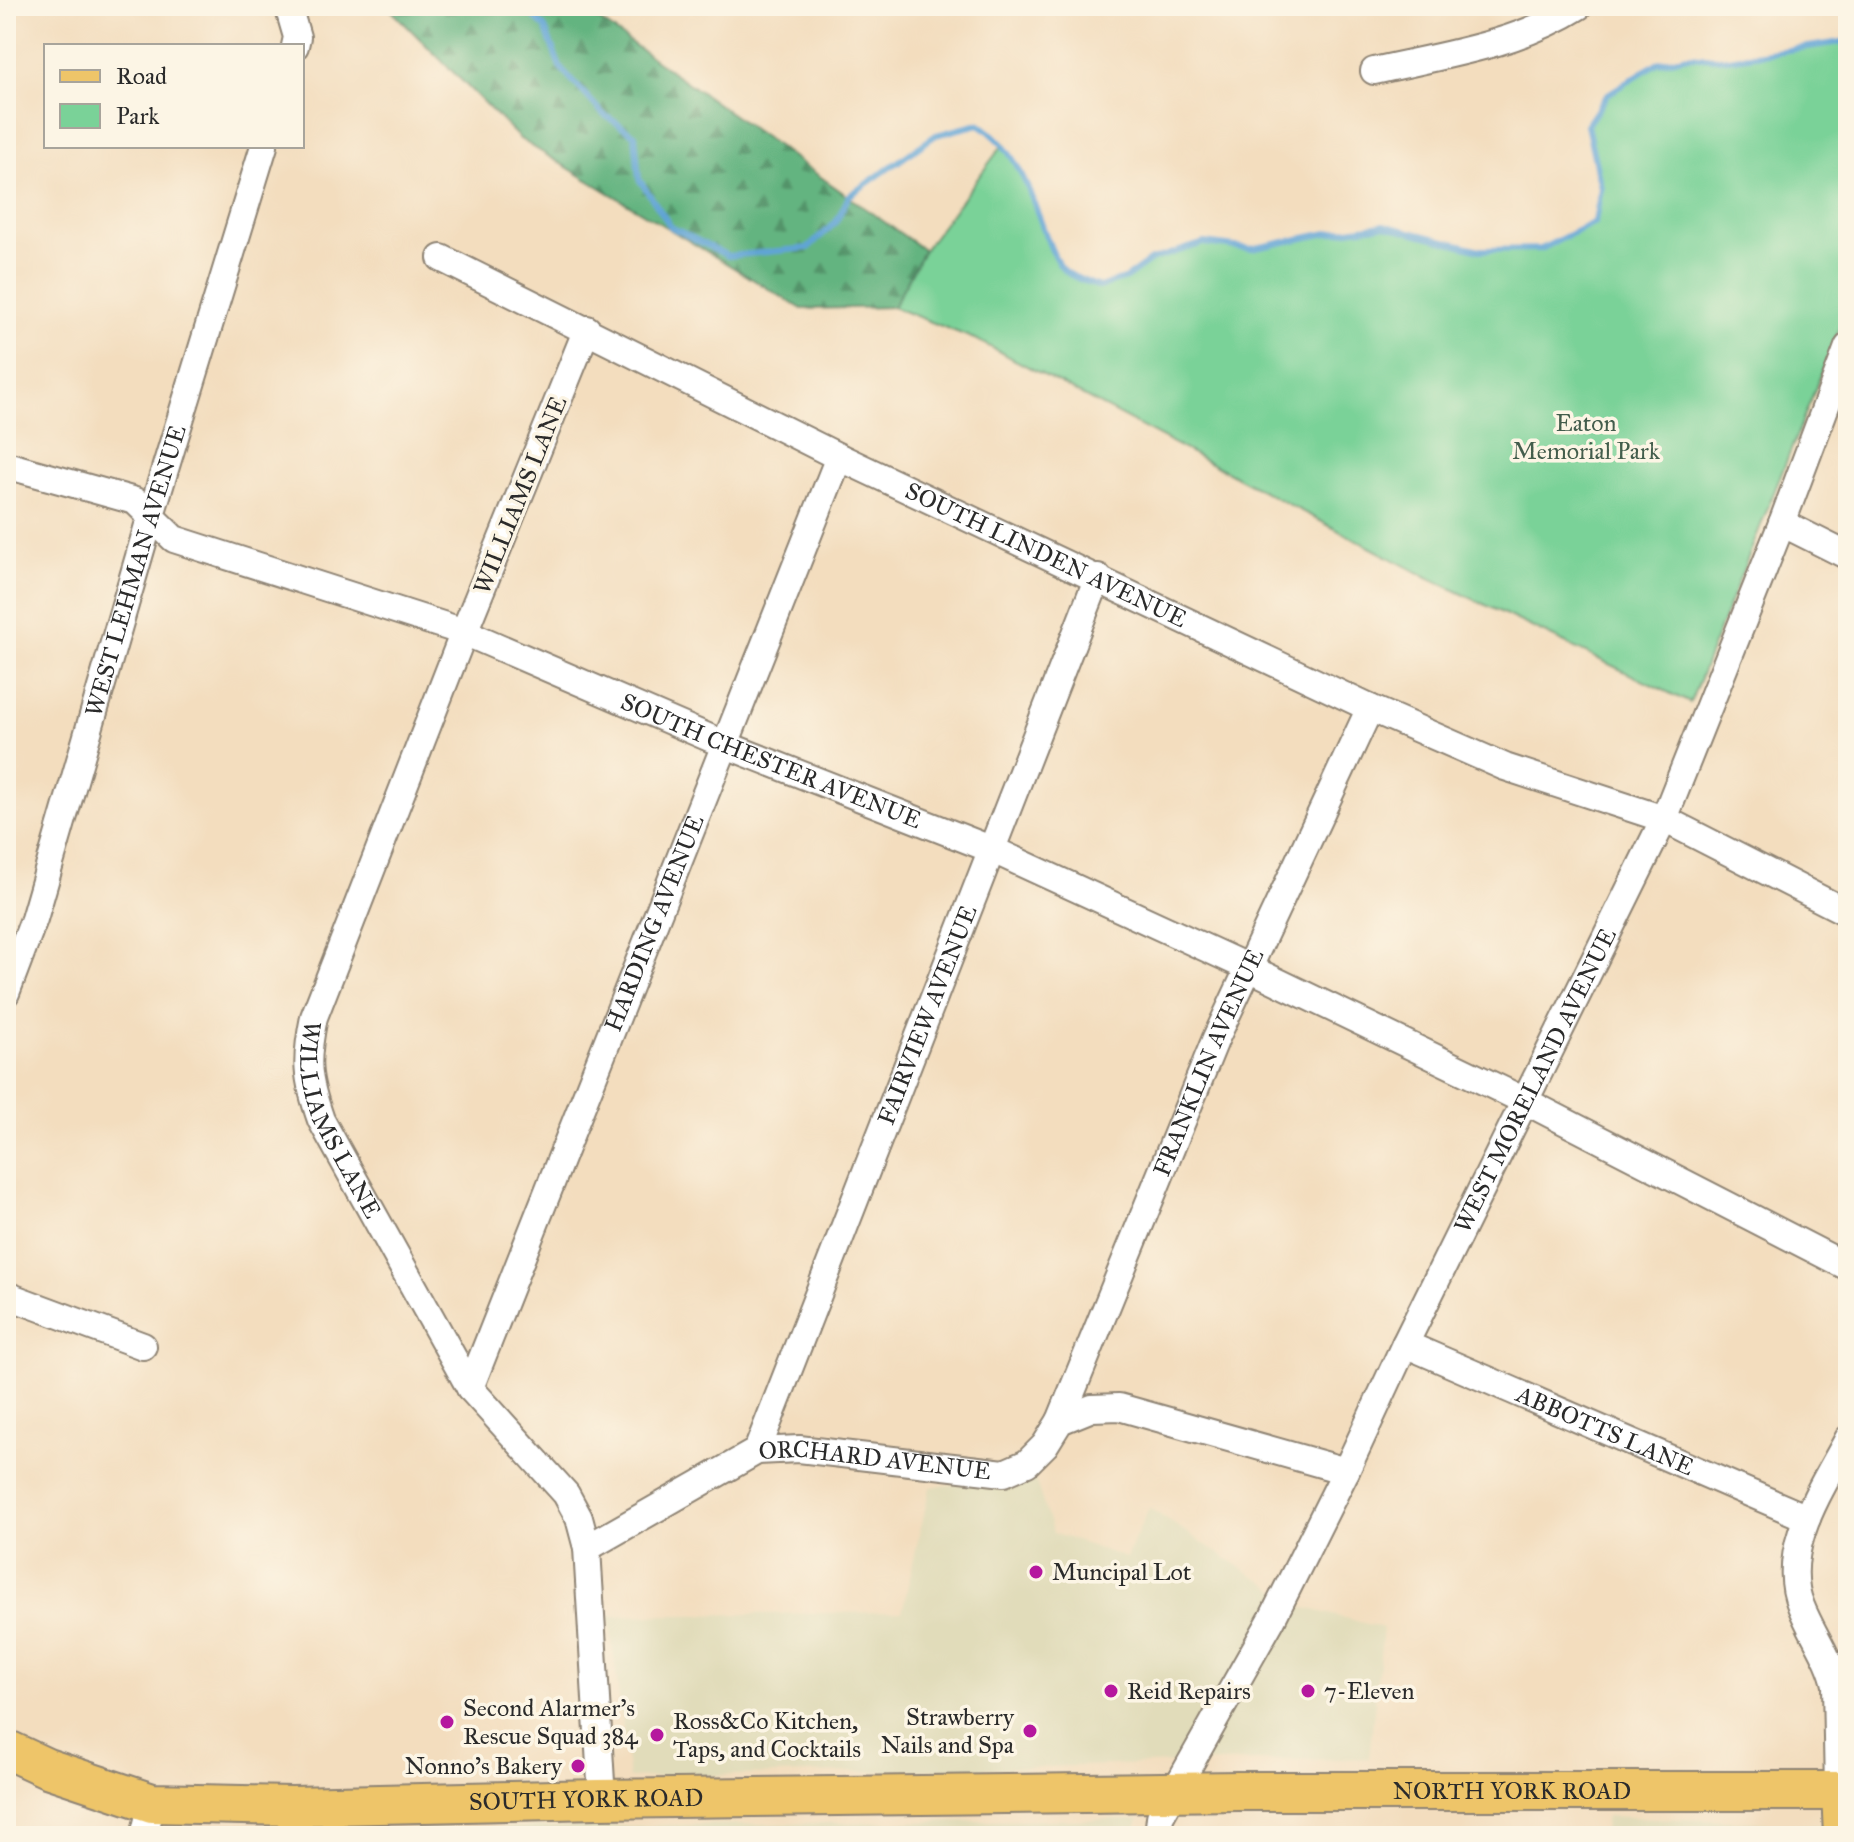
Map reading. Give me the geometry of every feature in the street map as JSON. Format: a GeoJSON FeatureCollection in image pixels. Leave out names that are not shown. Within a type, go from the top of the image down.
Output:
{"type":"FeatureCollection","features":[{"type":"Feature","properties":{"kind":"highway","name":"SOUTH YORK ROAD"},"geometry":{"type":"LineString","coordinates":[[6,1749],[148,1820],[295,1821],[602,1799],[1174,1793]]}},
{"type":"Feature","properties":{"kind":"highway","name":"NORTH YORK ROAD"},"geometry":{"type":"LineString","coordinates":[[1174,1793],[1843,1791]]}},
{"type":"Feature","properties":{"kind":"main road"},"geometry":{"type":"LineString","coordinates":[[1840,1836],[1843,1791]]}},
{"type":"Feature","properties":{"kind":"street"},"geometry":{"type":"LineString","coordinates":[[288,6],[297,37],[295,44]]}},
{"type":"Feature","properties":{"kind":"street"},"geometry":{"type":"LineString","coordinates":[[1374,71],[1509,39],[1556,20],[1579,6]]}},
{"type":"Feature","properties":{"kind":"street","name":"WEST LEHMAN AVENUE"},"geometry":{"type":"LineString","coordinates":[[6,993],[34,919],[151,515],[263,148]]}},
{"type":"Feature","properties":{"kind":"street","name":"SOUTH LINDEN AVENUE"},"geometry":{"type":"LineString","coordinates":[[441,258],[839,457],[1370,708],[1505,767],[1664,819],[1848,913]]}},
{"type":"Feature","properties":{"kind":"street","name":"WILLIAMS LANE"},"geometry":{"type":"LineString","coordinates":[[587,329],[464,632],[314,1017],[306,1052],[307,1075],[321,1120],[470,1388],[566,1494],[579,1518],[587,1548],[602,1799]]}},
{"type":"Feature","properties":{"kind":"street","name":"WEST MORELAND AVENUE"},"geometry":{"type":"LineString","coordinates":[[1158,1836],[1160,1817],[1272,1619],[1664,819],[1782,523],[1848,347]]}},
{"type":"Feature","properties":{"kind":"street","name":"HARDING AVENUE"},"geometry":{"type":"LineString","coordinates":[[470,1388],[839,457]]}},
{"type":"Feature","properties":{"kind":"street","name":"SOUTH CHESTER AVENUE"},"geometry":{"type":"LineString","coordinates":[[6,465],[135,501],[174,539],[464,632],[726,745],[993,850],[1247,967],[1525,1101],[1848,1267]]}},
{"type":"Feature","properties":{"kind":"street"},"geometry":{"type":"LineString","coordinates":[[1782,523],[1848,556]]}},
{"type":"Feature","properties":{"kind":"street","name":"FAIRVIEW AVENUE"},"geometry":{"type":"LineString","coordinates":[[757,1451],[1098,577]]}},
{"type":"Feature","properties":{"kind":"street","name":"FRANKLIN AVENUE"},"geometry":{"type":"LineString","coordinates":[[1060,1421],[1247,967],[1370,708]]}},
{"type":"Feature","properties":{"kind":"street"},"geometry":{"type":"LineString","coordinates":[[6,1295],[143,1346]]}},
{"type":"Feature","properties":{"kind":"street","name":"ABBOTTS LANE"},"geometry":{"type":"LineString","coordinates":[[1405,1344],[1807,1518]]}},
{"type":"Feature","properties":{"kind":"street"},"geometry":{"type":"LineString","coordinates":[[1060,1421],[1092,1408],[1119,1407],[1346,1471]]}},
{"type":"Feature","properties":{"kind":"street","name":"ORCHARD AVENUE"},"geometry":{"type":"LineString","coordinates":[[587,1548],[757,1451],[799,1449],[1004,1473],[1027,1463],[1045,1445],[1060,1421]]}},
{"type":"Feature","properties":{"kind":"street"},"geometry":{"type":"LineString","coordinates":[[1843,1791],[1836,1685],[1796,1590],[1797,1555],[1807,1518],[1848,1439]]}},
{"type":"Feature","properties":{"kind":"shaded area"},"geometry":{"type":"Polygon","coordinates":[[[1034,1476],[1053,1533],[1126,1558],[1149,1508],[1302,1607],[1383,1628],[1369,1758],[629,1778],[609,1616],[902,1612],[930,1487],[1034,1476]]]}},
{"type":"Feature","properties":{"kind":"shaded area"},"geometry":{"type":"Polygon","coordinates":[[[1606,1816],[1820,1825],[1819,1836],[1603,1836],[1606,1816]]]}},
{"type":"Feature","properties":{"kind":"shaded area"},"geometry":{"type":"Polygon","coordinates":[[[1138,1819],[1136,1836],[324,1836],[322,1830],[1138,1819]]]}},
{"type":"Feature","properties":{"kind":"shaded area"},"geometry":{"type":"Polygon","coordinates":[[[278,1826],[280,1836],[154,1836],[154,1831],[278,1826]]]}},
{"type":"Feature","properties":{"kind":"green space"},"geometry":{"type":"Polygon","coordinates":[[[387,6],[579,6],[924,250],[893,307],[802,309],[520,139],[387,6]]]}},
{"type":"Feature","properties":{"kind":"green space","name":"Eaton Memorial Park"},"geometry":{"type":"Polygon","coordinates":[[[1825,43],[1848,43],[1848,307],[1690,703],[1419,573],[977,340],[893,307],[924,250],[1004,143],[1030,193],[1049,245],[1064,271],[1098,287],[1126,278],[1151,260],[1204,243],[1251,249],[1383,225],[1480,250],[1541,249],[1595,222],[1601,188],[1587,125],[1608,94],[1657,63],[1688,56],[1728,59],[1825,43]]]}},
{"type":"Feature","properties":{"kind":"waterway"},"geometry":{"type":"LineString","coordinates":[[524,6],[545,28],[560,67],[603,114],[635,135],[639,179],[671,227],[728,256],[808,248],[836,222],[849,196],[936,135],[979,124],[1013,158],[1059,264],[1072,276],[1099,287],[1126,278],[1151,260],[1204,243],[1251,249],[1383,225],[1480,250],[1541,249],[1595,222],[1601,188],[1587,125],[1608,94],[1657,63],[1688,56],[1728,59],[1848,41]]}},
{"type":"Feature","properties":{"kind":"place","name":"Muncipal Lot"},"geometry":{"type":"Point","coordinates":[1036,1572]}},
{"type":"Feature","properties":{"kind":"place","name":"Reid Repairs"},"geometry":{"type":"Point","coordinates":[1111,1691]}},
{"type":"Feature","properties":{"kind":"place","name":"7-Eleven"},"geometry":{"type":"Point","coordinates":[1308,1691]}},
{"type":"Feature","properties":{"kind":"place","name":"Second Alarmer's Rescue Squad 384"},"geometry":{"type":"Point","coordinates":[447,1722]}},
{"type":"Feature","properties":{"kind":"place","name":"Strawberry Nails and Spa"},"geometry":{"type":"Point","coordinates":[1030,1731]}},
{"type":"Feature","properties":{"kind":"place","name":"Ross&Co Kitchen, Taps, and Cocktails"},"geometry":{"type":"Point","coordinates":[657,1735]}},
{"type":"Feature","properties":{"kind":"place","name":"Nonno's Bakery"},"geometry":{"type":"Point","coordinates":[578,1766]}}]}
